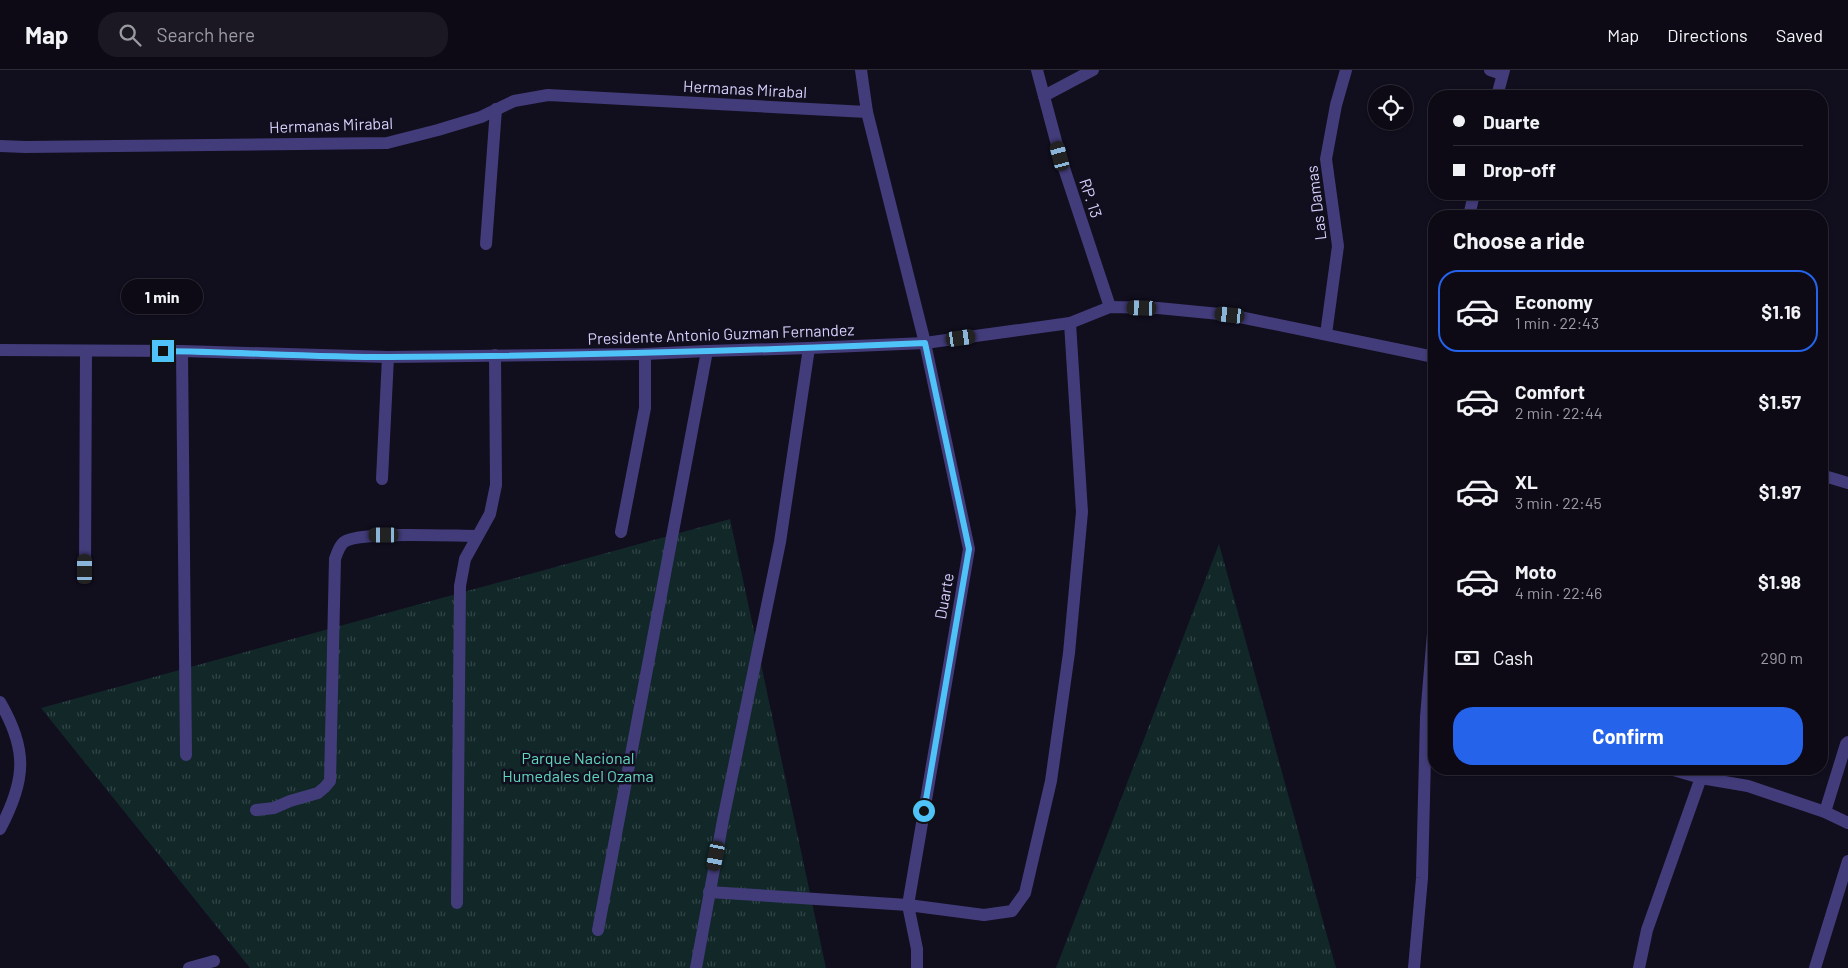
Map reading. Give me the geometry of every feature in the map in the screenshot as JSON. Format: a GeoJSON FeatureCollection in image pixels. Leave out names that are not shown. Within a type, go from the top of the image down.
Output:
{"type":"FeatureCollection","features":[{"type":"Feature","properties":{"kind":"street","name":"Duarte"},"geometry":{"type":"LineString","coordinates":[[861,70],[866,112],[925,343],[969,549],[908,905],[917,949],[917,968]]}},
{"type":"Feature","properties":{"kind":"street","name":"RP. 13"},"geometry":{"type":"LineString","coordinates":[[1036,70],[1060,156],[1110,307]]}},
{"type":"Feature","properties":{"kind":"street"},"geometry":{"type":"LineString","coordinates":[[1044,96],[1093,70]]}},
{"type":"Feature","properties":{"kind":"street","name":"Las Damas"},"geometry":{"type":"LineString","coordinates":[[1326,334],[1338,246],[1326,160],[1336,105],[1346,70]]}},
{"type":"Feature","properties":{"kind":"street"},"geometry":{"type":"LineString","coordinates":[[1497,90],[1499,71]]}},
{"type":"Feature","properties":{"kind":"street","name":"Hermanas Mirabal"},"geometry":{"type":"LineString","coordinates":[[0,146],[387,143],[481,117],[514,101],[548,95],[866,112]]}},
{"type":"Feature","properties":{"kind":"street"},"geometry":{"type":"LineString","coordinates":[[486,244],[496,110]]}},
{"type":"Feature","properties":{"kind":"street","name":"Presidente Antonio Guzman Fernandez"},"geometry":{"type":"LineString","coordinates":[[0,350],[182,351],[388,357],[645,354],[707,350],[810,348],[925,343],[1070,323],[1110,307],[1158,308],[1230,315],[1428,356]]}},
{"type":"Feature","properties":{"kind":"street"},"geometry":{"type":"LineString","coordinates":[[709,892],[908,905],[984,915],[1012,911],[1025,893],[1051,781],[1069,653],[1082,512],[1070,323]]}},
{"type":"Feature","properties":{"kind":"street"},"geometry":{"type":"LineString","coordinates":[[696,968],[709,892],[780,542],[810,348]]}},
{"type":"Feature","properties":{"kind":"street"},"geometry":{"type":"LineString","coordinates":[[598,930],[707,350]]}},
{"type":"Feature","properties":{"kind":"street"},"geometry":{"type":"LineString","coordinates":[[85,569],[86,351]]}},
{"type":"Feature","properties":{"kind":"street"},"geometry":{"type":"LineString","coordinates":[[182,351],[186,755]]}},
{"type":"Feature","properties":{"kind":"street"},"geometry":{"type":"LineString","coordinates":[[621,532],[645,408],[645,354]]}},
{"type":"Feature","properties":{"kind":"street"},"geometry":{"type":"LineString","coordinates":[[457,903],[460,586],[465,559],[490,514],[496,485],[495,355]]}},
{"type":"Feature","properties":{"kind":"street"},"geometry":{"type":"LineString","coordinates":[[382,479],[388,357]]}},
{"type":"Feature","properties":{"kind":"street"},"geometry":{"type":"LineString","coordinates":[[1828,477],[1848,483]]}},
{"type":"Feature","properties":{"kind":"street"},"geometry":{"type":"LineString","coordinates":[[256,810],[274,808],[318,793],[326,788],[330,781],[335,559],[338,549],[344,542],[365,535],[477,536]]}},
{"type":"Feature","properties":{"kind":"street"},"geometry":{"type":"LineString","coordinates":[[0,702],[19,743],[21,773],[13,802],[0,829]]}},
{"type":"Feature","properties":{"kind":"street"},"geometry":{"type":"LineString","coordinates":[[1824,812],[1848,742]]}},
{"type":"Feature","properties":{"kind":"street"},"geometry":{"type":"LineString","coordinates":[[1414,968],[1422,878],[1428,757]]}},
{"type":"Feature","properties":{"kind":"street"},"geometry":{"type":"LineString","coordinates":[[1639,968],[1648,930],[1702,775]]}},
{"type":"Feature","properties":{"kind":"street"},"geometry":{"type":"LineString","coordinates":[[1706,775],[1748,786],[1824,812],[1848,824]]}},
{"type":"Feature","properties":{"kind":"street"},"geometry":{"type":"LineString","coordinates":[[1815,968],[1848,861]]}},
{"type":"Feature","properties":{"kind":"street"},"geometry":{"type":"LineString","coordinates":[[189,968],[214,961]]}},
{"type":"Feature","properties":{"kind":"green space","name":"Parque Nacional Humedales del Ozama"},"geometry":{"type":"Polygon","coordinates":[[[730,519],[826,968],[250,968],[41,708],[730,519]]]}},
{"type":"Feature","properties":{"kind":"green space"},"geometry":{"type":"Polygon","coordinates":[[[1219,544],[1336,968],[1056,968],[1219,544]]]}},
{"type":"Feature","properties":{"kind":"route"},"geometry":{"type":"LineString","coordinates":[[163,351],[388,357],[645,354],[707,350],[925,343],[969,549],[924,811]]}}]}
